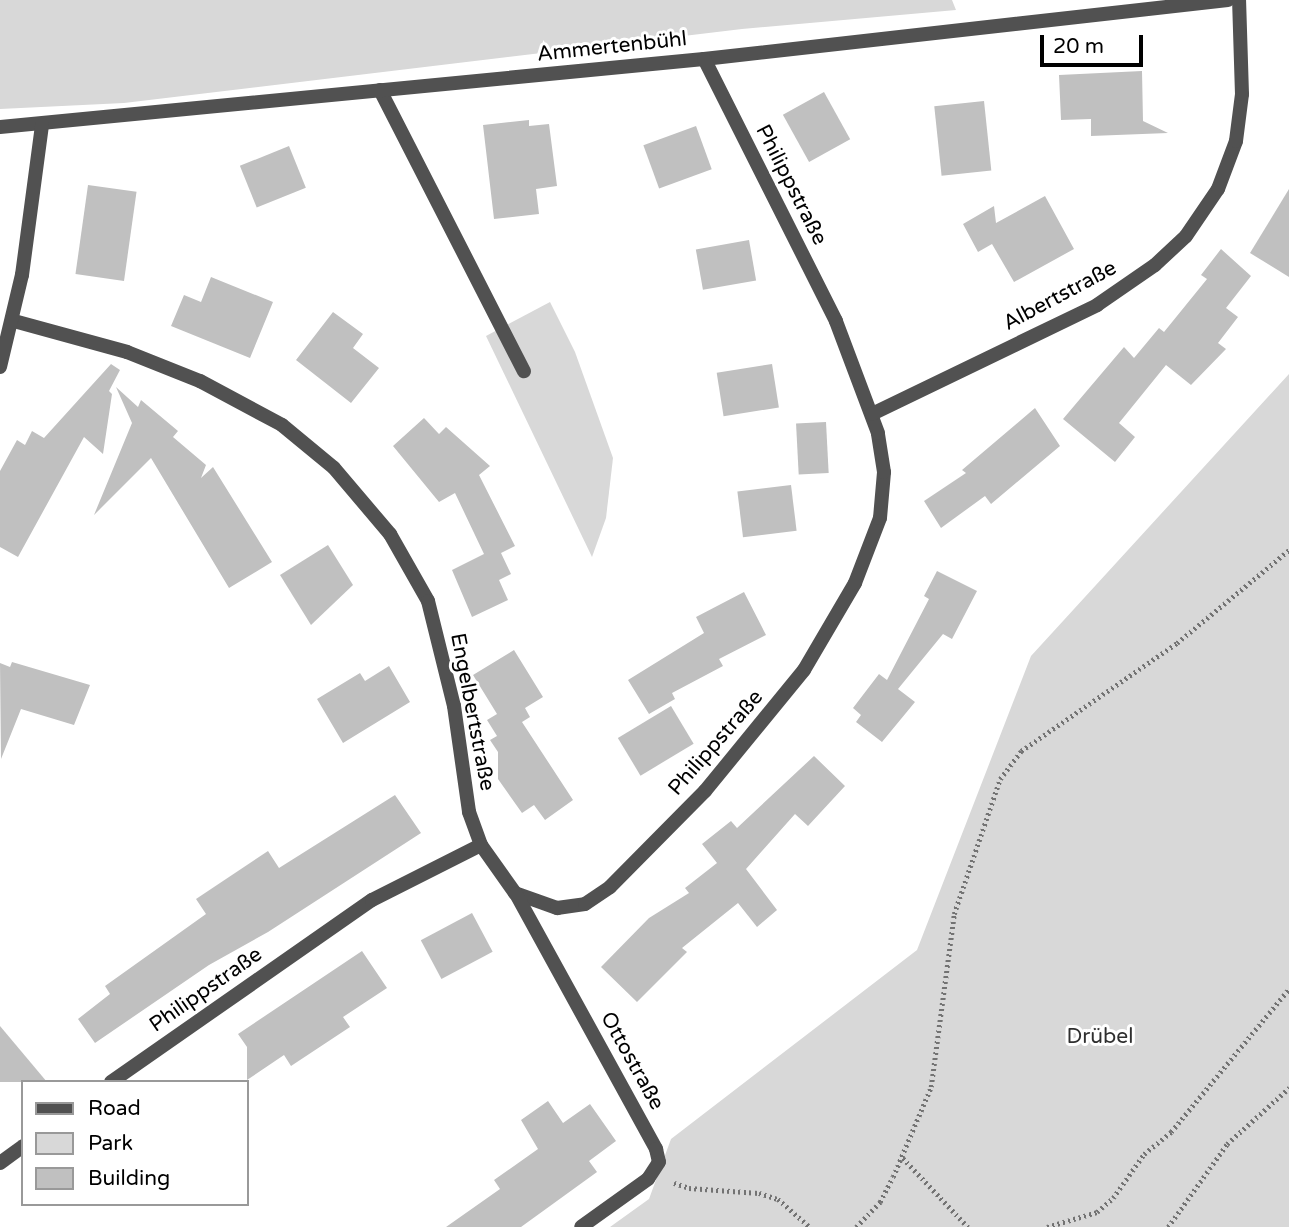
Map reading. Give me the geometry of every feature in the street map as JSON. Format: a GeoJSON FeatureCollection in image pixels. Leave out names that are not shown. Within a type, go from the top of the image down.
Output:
{"type":"FeatureCollection","features":[{"type":"Feature","properties":{"kind":"street","name":"Ammertenbühl"},"geometry":{"type":"LineString","coordinates":[[0,127],[704,59],[1228,0]]}},
{"type":"Feature","properties":{"kind":"street","name":"Albertstraße"},"geometry":{"type":"LineString","coordinates":[[872,414],[1097,305],[1155,265],[1186,236],[1218,189],[1236,141],[1242,94],[1239,0]]}},
{"type":"Feature","properties":{"kind":"street","name":"Philippstraße"},"geometry":{"type":"LineString","coordinates":[[515,893],[557,908],[597,899],[705,791],[804,670],[855,583],[880,518],[884,472],[872,414],[836,321],[704,59]]}},
{"type":"Feature","properties":{"kind":"street"},"geometry":{"type":"LineString","coordinates":[[380,90],[524,371]]}},
{"type":"Feature","properties":{"kind":"street"},"geometry":{"type":"LineString","coordinates":[[0,367],[14,321],[42,125]]}},
{"type":"Feature","properties":{"kind":"street","name":"Engelbertstraße"},"geometry":{"type":"LineString","coordinates":[[14,321],[127,352],[212,386],[282,425],[334,468],[390,534],[428,601],[454,706],[469,812],[481,845]]}},
{"type":"Feature","properties":{"kind":"street","name":"Philippstraße"},"geometry":{"type":"LineString","coordinates":[[114,1080],[372,900],[481,845]]}},
{"type":"Feature","properties":{"kind":"street"},"geometry":{"type":"LineString","coordinates":[[481,845],[515,893]]}},
{"type":"Feature","properties":{"kind":"street","name":"Ottostraße"},"geometry":{"type":"LineString","coordinates":[[515,893],[656,1149],[656,1171]]}},
{"type":"Feature","properties":{"kind":"street"},"geometry":{"type":"LineString","coordinates":[[0,1163],[21,1147]]}},
{"type":"Feature","properties":{"kind":"street"},"geometry":{"type":"LineString","coordinates":[[581,1227],[656,1171]]}},
{"type":"Feature","properties":{"kind":"path"},"geometry":{"type":"LineString","coordinates":[[856,1227],[880,1202],[902,1158],[934,1073],[958,897],[1000,779],[1021,751],[1177,643],[1289,550]]}},
{"type":"Feature","properties":{"kind":"path"},"geometry":{"type":"LineString","coordinates":[[1047,1227],[1097,1212],[1113,1198],[1144,1154],[1171,1132],[1289,989]]}},
{"type":"Feature","properties":{"kind":"path"},"geometry":{"type":"LineString","coordinates":[[1168,1227],[1227,1144],[1289,1088]]}},
{"type":"Feature","properties":{"kind":"path"},"geometry":{"type":"LineString","coordinates":[[902,1158],[968,1227]]}},
{"type":"Feature","properties":{"kind":"path"},"geometry":{"type":"LineString","coordinates":[[656,1171],[690,1188],[744,1191],[778,1199],[810,1227]]}},
{"type":"Feature","properties":{"kind":"green space"},"geometry":{"type":"Polygon","coordinates":[[[0,0],[952,0],[956,10],[742,29],[124,103],[0,109],[0,0]]]}},
{"type":"Feature","properties":{"kind":"green space"},"geometry":{"type":"Polygon","coordinates":[[[550,302],[575,352],[613,458],[606,518],[592,557],[486,336],[550,302]]]}},
{"type":"Feature","properties":{"kind":"green space","name":"Drübel"},"geometry":{"type":"Polygon","coordinates":[[[1289,374],[1289,1227],[610,1227],[649,1199],[671,1139],[917,950],[1031,656],[1289,374]]]}},
{"type":"Feature","properties":{"kind":"building"},"geometry":{"type":"Polygon","coordinates":[[[1142,71],[1143,121],[1168,133],[1091,136],[1091,119],[1061,120],[1059,75],[1142,71]]]}},
{"type":"Feature","properties":{"kind":"building"},"geometry":{"type":"Polygon","coordinates":[[[824,92],[850,139],[809,162],[783,115],[824,92]]]}},
{"type":"Feature","properties":{"kind":"building"},"geometry":{"type":"Polygon","coordinates":[[[984,101],[991,171],[942,176],[934,106],[984,101]]]}},
{"type":"Feature","properties":{"kind":"building"},"geometry":{"type":"Polygon","coordinates":[[[529,120],[529,126],[549,124],[557,186],[536,189],[539,214],[494,219],[483,125],[529,120]]]}},
{"type":"Feature","properties":{"kind":"building"},"geometry":{"type":"Polygon","coordinates":[[[696,126],[712,169],[659,188],[643,145],[696,126]]]}},
{"type":"Feature","properties":{"kind":"building"},"geometry":{"type":"Polygon","coordinates":[[[289,146],[306,188],[257,208],[240,166],[289,146]]]}},
{"type":"Feature","properties":{"kind":"building"},"geometry":{"type":"Polygon","coordinates":[[[88,185],[137,192],[124,281],[75,274],[88,185]]]}},
{"type":"Feature","properties":{"kind":"building"},"geometry":{"type":"Polygon","coordinates":[[[1289,189],[1289,277],[1250,253],[1289,189]]]}},
{"type":"Feature","properties":{"kind":"building"},"geometry":{"type":"Polygon","coordinates":[[[1045,196],[1074,249],[1014,282],[992,244],[978,252],[963,224],[994,206],[996,223],[1045,196]]]}},
{"type":"Feature","properties":{"kind":"building"},"geometry":{"type":"Polygon","coordinates":[[[749,240],[756,280],[703,290],[696,249],[749,240]]]}},
{"type":"Feature","properties":{"kind":"building"},"geometry":{"type":"Polygon","coordinates":[[[1221,249],[1251,276],[1226,308],[1238,317],[1218,343],[1226,349],[1191,385],[1166,365],[1119,423],[1135,437],[1115,462],[1063,419],[1124,347],[1134,358],[1159,328],[1164,332],[1207,279],[1201,275],[1221,249]]]}},
{"type":"Feature","properties":{"kind":"building"},"geometry":{"type":"Polygon","coordinates":[[[211,277],[273,302],[250,358],[171,326],[184,295],[201,302],[211,277]]]}},
{"type":"Feature","properties":{"kind":"building"},"geometry":{"type":"Polygon","coordinates":[[[333,312],[363,334],[353,348],[379,368],[351,403],[296,360],[333,312]]]}},
{"type":"Feature","properties":{"kind":"building"},"geometry":{"type":"Polygon","coordinates":[[[111,364],[120,370],[109,391],[112,394],[103,454],[84,437],[18,557],[0,547],[0,471],[17,440],[25,445],[32,431],[44,438],[111,364]]]}},
{"type":"Feature","properties":{"kind":"building"},"geometry":{"type":"Polygon","coordinates":[[[772,364],[779,407],[724,416],[717,373],[772,364]]]}},
{"type":"Feature","properties":{"kind":"building"},"geometry":{"type":"Polygon","coordinates":[[[116,387],[138,407],[141,400],[178,431],[173,437],[206,465],[201,478],[213,467],[272,562],[229,588],[151,458],[94,515],[132,423],[116,387]]]}},
{"type":"Feature","properties":{"kind":"building"},"geometry":{"type":"Polygon","coordinates":[[[1035,408],[1060,446],[991,504],[985,496],[941,528],[924,501],[966,473],[962,470],[1035,408]]]}},
{"type":"Feature","properties":{"kind":"building"},"geometry":{"type":"Polygon","coordinates":[[[424,418],[439,434],[446,427],[490,466],[479,475],[515,546],[501,553],[511,574],[499,580],[508,600],[472,617],[452,570],[484,554],[455,493],[439,502],[393,446],[424,418]]]}},
{"type":"Feature","properties":{"kind":"building"},"geometry":{"type":"Polygon","coordinates":[[[826,422],[829,473],[799,475],[796,424],[826,422]]]}},
{"type":"Feature","properties":{"kind":"building"},"geometry":{"type":"Polygon","coordinates":[[[791,485],[797,531],[743,537],[737,492],[791,485]]]}},
{"type":"Feature","properties":{"kind":"building"},"geometry":{"type":"Polygon","coordinates":[[[328,545],[353,585],[311,625],[280,575],[328,545]]]}},
{"type":"Feature","properties":{"kind":"building"},"geometry":{"type":"Polygon","coordinates":[[[937,571],[977,591],[952,639],[943,634],[898,689],[915,702],[882,742],[856,722],[861,715],[853,708],[879,674],[887,680],[929,599],[924,596],[937,571]]]}},
{"type":"Feature","properties":{"kind":"building"},"geometry":{"type":"Polygon","coordinates":[[[744,592],[766,635],[719,659],[723,666],[672,693],[675,699],[649,714],[628,680],[704,633],[696,617],[744,592]]]}},
{"type":"Feature","properties":{"kind":"building"},"geometry":{"type":"Polygon","coordinates":[[[514,650],[543,697],[525,708],[530,717],[522,722],[573,800],[545,820],[534,805],[522,813],[498,779],[498,752],[490,740],[497,736],[487,720],[497,714],[473,675],[514,650]]]}},
{"type":"Feature","properties":{"kind":"building"},"geometry":{"type":"Polygon","coordinates":[[[12,662],[90,685],[74,725],[21,709],[1,759],[0,663],[10,667],[12,662]]]}},
{"type":"Feature","properties":{"kind":"building"},"geometry":{"type":"Polygon","coordinates":[[[389,666],[410,702],[343,743],[317,699],[360,673],[365,681],[389,666]]]}},
{"type":"Feature","properties":{"kind":"building"},"geometry":{"type":"Polygon","coordinates":[[[671,706],[694,744],[641,776],[618,738],[671,706]]]}},
{"type":"Feature","properties":{"kind":"building"},"geometry":{"type":"Polygon","coordinates":[[[814,756],[845,786],[808,826],[795,814],[746,869],[777,910],[757,927],[738,903],[682,948],[687,952],[637,1002],[601,967],[649,918],[689,893],[685,888],[717,863],[702,844],[731,821],[737,828],[814,756]]]}},
{"type":"Feature","properties":{"kind":"building"},"geometry":{"type":"Polygon","coordinates":[[[395,795],[421,833],[268,932],[209,965],[95,1043],[78,1019],[110,994],[105,986],[206,914],[196,899],[268,851],[279,868],[395,795]]]}},
{"type":"Feature","properties":{"kind":"building"},"geometry":{"type":"Polygon","coordinates":[[[472,913],[493,952],[441,979],[421,940],[472,913]]]}},
{"type":"Feature","properties":{"kind":"building"},"geometry":{"type":"Polygon","coordinates":[[[362,951],[387,988],[343,1017],[350,1027],[291,1066],[284,1055],[247,1080],[247,1047],[238,1034],[362,951]]]}},
{"type":"Feature","properties":{"kind":"building"},"geometry":{"type":"Polygon","coordinates":[[[0,1026],[45,1080],[0,1082],[0,1026]]]}},
{"type":"Feature","properties":{"kind":"building"},"geometry":{"type":"Polygon","coordinates":[[[548,1101],[563,1123],[590,1104],[616,1141],[589,1161],[597,1172],[521,1227],[446,1227],[500,1189],[494,1180],[538,1149],[521,1120],[548,1101]]]}}]}
